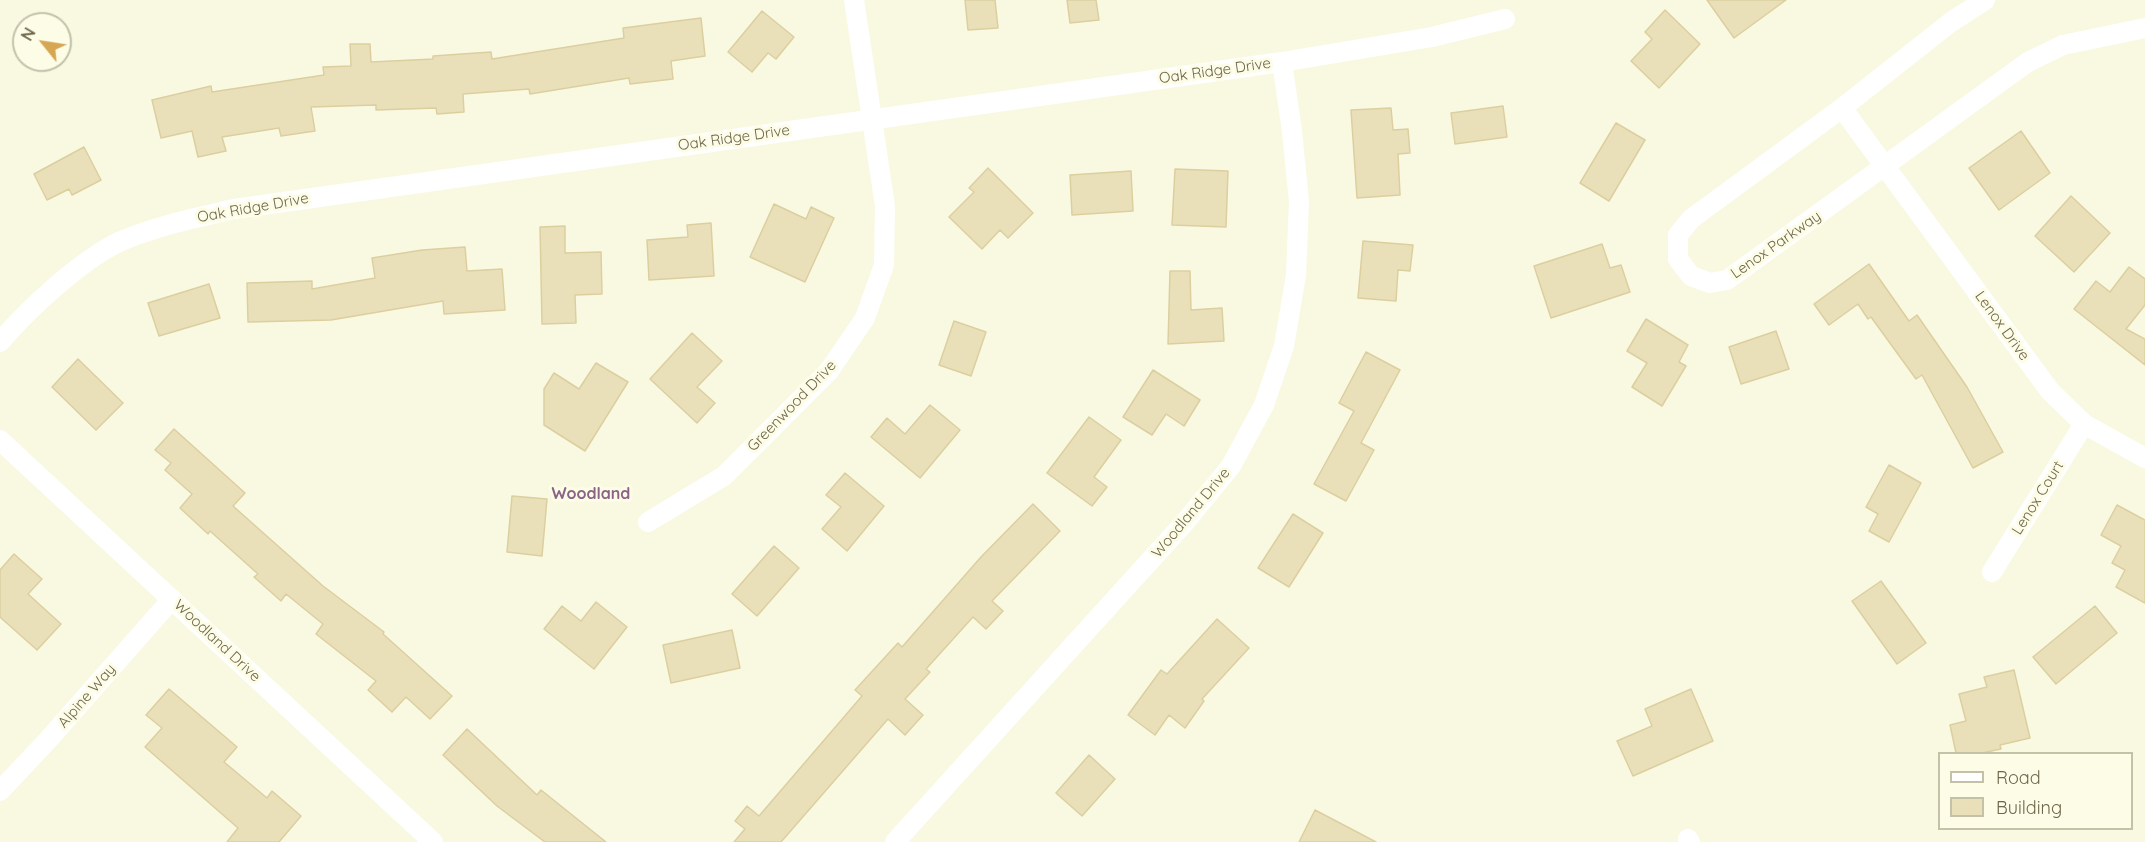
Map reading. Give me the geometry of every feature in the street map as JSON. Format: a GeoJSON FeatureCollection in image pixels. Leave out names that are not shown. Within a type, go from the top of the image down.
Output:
{"type":"FeatureCollection","features":[{"type":"Feature","properties":{"kind":"street","name":"Greenwood Drive"},"geometry":{"type":"LineString","coordinates":[[648,522],[724,476],[829,371],[865,318],[884,265],[885,206],[854,0]]}},
{"type":"Feature","properties":{"kind":"street","name":"Lenox Parkway"},"geometry":{"type":"LineString","coordinates":[[1985,0],[1951,22],[1842,108],[1691,219],[1678,235],[1678,259],[1691,276],[1710,283],[1727,280],[2028,62],[2063,45],[2145,28]]}},
{"type":"Feature","properties":{"kind":"street","name":"Oak Ridge Drive"},"geometry":{"type":"LineString","coordinates":[[0,342],[17,322],[74,272],[118,243],[177,222],[234,209],[1282,62],[1432,38],[1505,19]]}},
{"type":"Feature","properties":{"kind":"street","name":"Woodland Drive"},"geometry":{"type":"LineString","coordinates":[[895,842],[1186,521],[1231,466],[1264,405],[1284,346],[1296,264],[1299,202],[1282,62]]}},
{"type":"Feature","properties":{"kind":"street"},"geometry":{"type":"LineString","coordinates":[[1842,108],[1886,166]]}},
{"type":"Feature","properties":{"kind":"street","name":"Lenox Drive"},"geometry":{"type":"LineString","coordinates":[[1886,166],[2050,391],[2084,424],[2145,458]]}},
{"type":"Feature","properties":{"kind":"street","name":"Lenox Court"},"geometry":{"type":"LineString","coordinates":[[1992,572],[2084,424]]}},
{"type":"Feature","properties":{"kind":"street","name":"Woodland Drive"},"geometry":{"type":"LineString","coordinates":[[0,440],[433,842]]}},
{"type":"Feature","properties":{"kind":"street","name":"Alpine Way"},"geometry":{"type":"LineString","coordinates":[[0,791],[172,599]]}},
{"type":"Feature","properties":{"kind":"building"},"geometry":{"type":"Polygon","coordinates":[[[965,0],[995,0],[998,28],[968,30],[965,0]]]}},
{"type":"Feature","properties":{"kind":"building"},"geometry":{"type":"Polygon","coordinates":[[[1067,0],[1096,0],[1099,20],[1070,23],[1067,0]]]}},
{"type":"Feature","properties":{"kind":"building"},"geometry":{"type":"Polygon","coordinates":[[[1707,0],[1786,0],[1734,38],[1707,0]]]}},
{"type":"Feature","properties":{"kind":"building"},"geometry":{"type":"Polygon","coordinates":[[[1665,10],[1700,44],[1659,88],[1631,61],[1652,39],[1645,32],[1665,10]]]}},
{"type":"Feature","properties":{"kind":"building"},"geometry":{"type":"Polygon","coordinates":[[[762,11],[794,37],[776,59],[768,53],[752,72],[728,52],[762,11]]]}},
{"type":"Feature","properties":{"kind":"building"},"geometry":{"type":"Polygon","coordinates":[[[701,18],[705,56],[671,61],[673,79],[630,84],[629,78],[530,94],[529,89],[463,94],[464,112],[437,114],[436,108],[376,110],[376,105],[311,107],[315,131],[281,136],[279,128],[222,137],[226,151],[198,157],[192,131],[161,138],[152,100],[211,86],[212,92],[324,75],[323,67],[351,66],[350,44],[370,44],[371,62],[433,59],[433,56],[491,52],[492,59],[624,38],[623,28],[701,18]]]}},
{"type":"Feature","properties":{"kind":"building"},"geometry":{"type":"Polygon","coordinates":[[[1503,106],[1507,137],[1455,144],[1451,113],[1503,106]]]}},
{"type":"Feature","properties":{"kind":"building"},"geometry":{"type":"Polygon","coordinates":[[[1391,108],[1393,130],[1408,129],[1410,153],[1398,154],[1400,195],[1357,198],[1351,110],[1391,108]]]}},
{"type":"Feature","properties":{"kind":"building"},"geometry":{"type":"Polygon","coordinates":[[[1616,123],[1645,140],[1609,201],[1580,183],[1616,123]]]}},
{"type":"Feature","properties":{"kind":"building"},"geometry":{"type":"Polygon","coordinates":[[[2021,131],[2050,173],[1999,210],[1969,168],[2021,131]]]}},
{"type":"Feature","properties":{"kind":"building"},"geometry":{"type":"Polygon","coordinates":[[[84,147],[101,180],[72,195],[69,189],[47,200],[34,174],[84,147]]]}},
{"type":"Feature","properties":{"kind":"building"},"geometry":{"type":"Polygon","coordinates":[[[988,168],[1033,213],[1008,238],[1000,230],[982,249],[949,217],[974,192],[969,188],[988,168]]]}},
{"type":"Feature","properties":{"kind":"building"},"geometry":{"type":"Polygon","coordinates":[[[1175,169],[1228,171],[1226,227],[1172,225],[1175,169]]]}},
{"type":"Feature","properties":{"kind":"building"},"geometry":{"type":"Polygon","coordinates":[[[1131,171],[1133,211],[1072,215],[1070,175],[1131,171]]]}},
{"type":"Feature","properties":{"kind":"building"},"geometry":{"type":"Polygon","coordinates":[[[2071,196],[2110,233],[2074,272],[2035,236],[2071,196]]]}},
{"type":"Feature","properties":{"kind":"building"},"geometry":{"type":"Polygon","coordinates":[[[774,204],[806,219],[811,207],[834,218],[805,282],[750,257],[774,204]]]}},
{"type":"Feature","properties":{"kind":"building"},"geometry":{"type":"Polygon","coordinates":[[[711,223],[714,276],[649,280],[647,240],[688,237],[687,225],[711,223]]]}},
{"type":"Feature","properties":{"kind":"building"},"geometry":{"type":"Polygon","coordinates":[[[565,226],[565,253],[601,252],[602,294],[575,295],[576,323],[542,324],[540,227],[565,226]]]}},
{"type":"Feature","properties":{"kind":"building"},"geometry":{"type":"Polygon","coordinates":[[[1363,241],[1413,245],[1410,271],[1398,270],[1396,301],[1358,298],[1363,241]]]}},
{"type":"Feature","properties":{"kind":"building"},"geometry":{"type":"Polygon","coordinates":[[[1602,244],[1610,268],[1621,265],[1630,292],[1551,318],[1534,266],[1602,244]]]}},
{"type":"Feature","properties":{"kind":"building"},"geometry":{"type":"Polygon","coordinates":[[[465,247],[467,271],[502,269],[505,310],[444,314],[443,301],[331,320],[248,322],[247,283],[312,281],[312,289],[375,278],[372,258],[422,250],[465,247]]]}},
{"type":"Feature","properties":{"kind":"building"},"geometry":{"type":"Polygon","coordinates":[[[1869,264],[1909,321],[1917,315],[1967,387],[2003,452],[1973,468],[1922,375],[1916,379],[1871,317],[1868,319],[1858,304],[1829,325],[1814,304],[1869,264]]]}},
{"type":"Feature","properties":{"kind":"building"},"geometry":{"type":"Polygon","coordinates":[[[2129,267],[2145,279],[2145,305],[2126,329],[2145,339],[2145,365],[2074,309],[2096,281],[2110,292],[2129,267]]]}},
{"type":"Feature","properties":{"kind":"building"},"geometry":{"type":"Polygon","coordinates":[[[1170,271],[1190,271],[1191,310],[1222,308],[1224,341],[1168,344],[1170,271]]]}},
{"type":"Feature","properties":{"kind":"building"},"geometry":{"type":"Polygon","coordinates":[[[209,284],[220,318],[159,336],[148,303],[209,284]]]}},
{"type":"Feature","properties":{"kind":"building"},"geometry":{"type":"Polygon","coordinates":[[[1646,319],[1688,345],[1679,362],[1686,366],[1662,406],[1632,387],[1647,363],[1627,351],[1646,319]]]}},
{"type":"Feature","properties":{"kind":"building"},"geometry":{"type":"Polygon","coordinates":[[[954,321],[986,332],[971,376],[939,365],[954,321]]]}},
{"type":"Feature","properties":{"kind":"building"},"geometry":{"type":"Polygon","coordinates":[[[1776,331],[1789,369],[1741,384],[1729,347],[1776,331]]]}},
{"type":"Feature","properties":{"kind":"building"},"geometry":{"type":"Polygon","coordinates":[[[692,333],[722,361],[697,387],[715,403],[697,423],[650,379],[692,333]]]}},
{"type":"Feature","properties":{"kind":"building"},"geometry":{"type":"Polygon","coordinates":[[[1366,352],[1400,370],[1361,443],[1374,450],[1346,501],[1314,484],[1354,411],[1339,403],[1366,352]]]}},
{"type":"Feature","properties":{"kind":"building"},"geometry":{"type":"Polygon","coordinates":[[[78,359],[123,403],[96,430],[52,387],[78,359]]]}},
{"type":"Feature","properties":{"kind":"building"},"geometry":{"type":"Polygon","coordinates":[[[596,363],[628,382],[585,451],[544,425],[544,389],[554,373],[579,389],[596,363]]]}},
{"type":"Feature","properties":{"kind":"building"},"geometry":{"type":"Polygon","coordinates":[[[1153,370],[1200,400],[1184,426],[1166,414],[1152,435],[1123,417],[1153,370]]]}},
{"type":"Feature","properties":{"kind":"building"},"geometry":{"type":"Polygon","coordinates":[[[930,405],[960,430],[920,478],[871,437],[887,418],[905,434],[930,405]]]}},
{"type":"Feature","properties":{"kind":"building"},"geometry":{"type":"Polygon","coordinates":[[[1089,417],[1121,440],[1094,477],[1107,487],[1092,506],[1047,473],[1089,417]]]}},
{"type":"Feature","properties":{"kind":"building"},"geometry":{"type":"Polygon","coordinates":[[[174,429],[245,493],[233,506],[323,586],[384,632],[383,634],[452,696],[430,719],[406,697],[392,712],[368,690],[376,681],[316,634],[323,624],[286,594],[281,601],[254,577],[258,574],[210,531],[208,534],[180,508],[192,494],[165,470],[171,463],[155,450],[174,429]]]}},
{"type":"Feature","properties":{"kind":"building"},"geometry":{"type":"Polygon","coordinates":[[[1889,465],[1921,483],[1889,542],[1869,531],[1878,514],[1866,507],[1889,465]]]}},
{"type":"Feature","properties":{"kind":"building"},"geometry":{"type":"Polygon","coordinates":[[[845,473],[884,506],[847,551],[822,529],[841,507],[826,495],[845,473]]]}},
{"type":"Feature","properties":{"kind":"building"},"geometry":{"type":"Polygon","coordinates":[[[512,496],[547,499],[542,556],[507,552],[512,496]]]}},
{"type":"Feature","properties":{"kind":"building"},"geometry":{"type":"Polygon","coordinates":[[[1033,504],[1060,531],[992,601],[1003,611],[986,629],[973,617],[926,669],[930,672],[905,699],[923,715],[905,735],[888,719],[781,842],[734,842],[745,829],[735,821],[747,806],[759,816],[862,696],[855,690],[898,643],[902,647],[981,557],[1033,504]]]}},
{"type":"Feature","properties":{"kind":"building"},"geometry":{"type":"Polygon","coordinates":[[[2117,505],[2145,520],[2145,603],[2116,587],[2125,570],[2112,563],[2121,546],[2101,535],[2117,505]]]}},
{"type":"Feature","properties":{"kind":"building"},"geometry":{"type":"Polygon","coordinates":[[[1293,514],[1323,533],[1289,587],[1258,568],[1293,514]]]}},
{"type":"Feature","properties":{"kind":"building"},"geometry":{"type":"Polygon","coordinates":[[[774,546],[799,568],[757,616],[732,594],[774,546]]]}},
{"type":"Feature","properties":{"kind":"building"},"geometry":{"type":"Polygon","coordinates":[[[14,554],[42,579],[28,594],[61,624],[37,650],[0,617],[0,570],[14,554]]]}},
{"type":"Feature","properties":{"kind":"building"},"geometry":{"type":"Polygon","coordinates":[[[1881,581],[1926,643],[1897,664],[1852,601],[1881,581]]]}},
{"type":"Feature","properties":{"kind":"building"},"geometry":{"type":"Polygon","coordinates":[[[596,602],[627,627],[594,669],[544,629],[562,606],[581,621],[596,602]]]}},
{"type":"Feature","properties":{"kind":"building"},"geometry":{"type":"Polygon","coordinates":[[[2095,606],[2117,633],[2056,684],[2033,657],[2095,606]]]}},
{"type":"Feature","properties":{"kind":"building"},"geometry":{"type":"Polygon","coordinates":[[[1217,619],[1249,648],[1202,699],[1204,701],[1185,728],[1169,715],[1155,735],[1128,715],[1161,670],[1167,674],[1217,619]]]}},
{"type":"Feature","properties":{"kind":"building"},"geometry":{"type":"Polygon","coordinates":[[[732,630],[740,668],[671,683],[663,645],[732,630]]]}},
{"type":"Feature","properties":{"kind":"building"},"geometry":{"type":"Polygon","coordinates":[[[2014,670],[2030,738],[2000,745],[2001,749],[1987,752],[1956,752],[1950,725],[1966,721],[1959,694],[1987,687],[1984,677],[2014,670]]]}},
{"type":"Feature","properties":{"kind":"building"},"geometry":{"type":"Polygon","coordinates":[[[169,689],[237,747],[224,762],[267,798],[272,791],[301,816],[279,842],[227,842],[238,828],[145,747],[162,728],[146,715],[169,689]]]}},
{"type":"Feature","properties":{"kind":"building"},"geometry":{"type":"Polygon","coordinates":[[[1691,689],[1713,741],[1633,776],[1617,741],[1652,726],[1645,709],[1691,689]]]}},
{"type":"Feature","properties":{"kind":"building"},"geometry":{"type":"Polygon","coordinates":[[[467,729],[537,795],[541,790],[606,842],[545,842],[497,806],[443,755],[467,729]]]}},
{"type":"Feature","properties":{"kind":"building"},"geometry":{"type":"Polygon","coordinates":[[[1089,755],[1115,779],[1082,816],[1056,793],[1089,755]]]}},
{"type":"Feature","properties":{"kind":"building"},"geometry":{"type":"Polygon","coordinates":[[[1315,810],[1376,842],[1299,842],[1315,810]]]}},
{"type":"Feature","properties":{"kind":"district","name":"Woodland"},"geometry":{"type":"Point","coordinates":[591,494]}}]}
